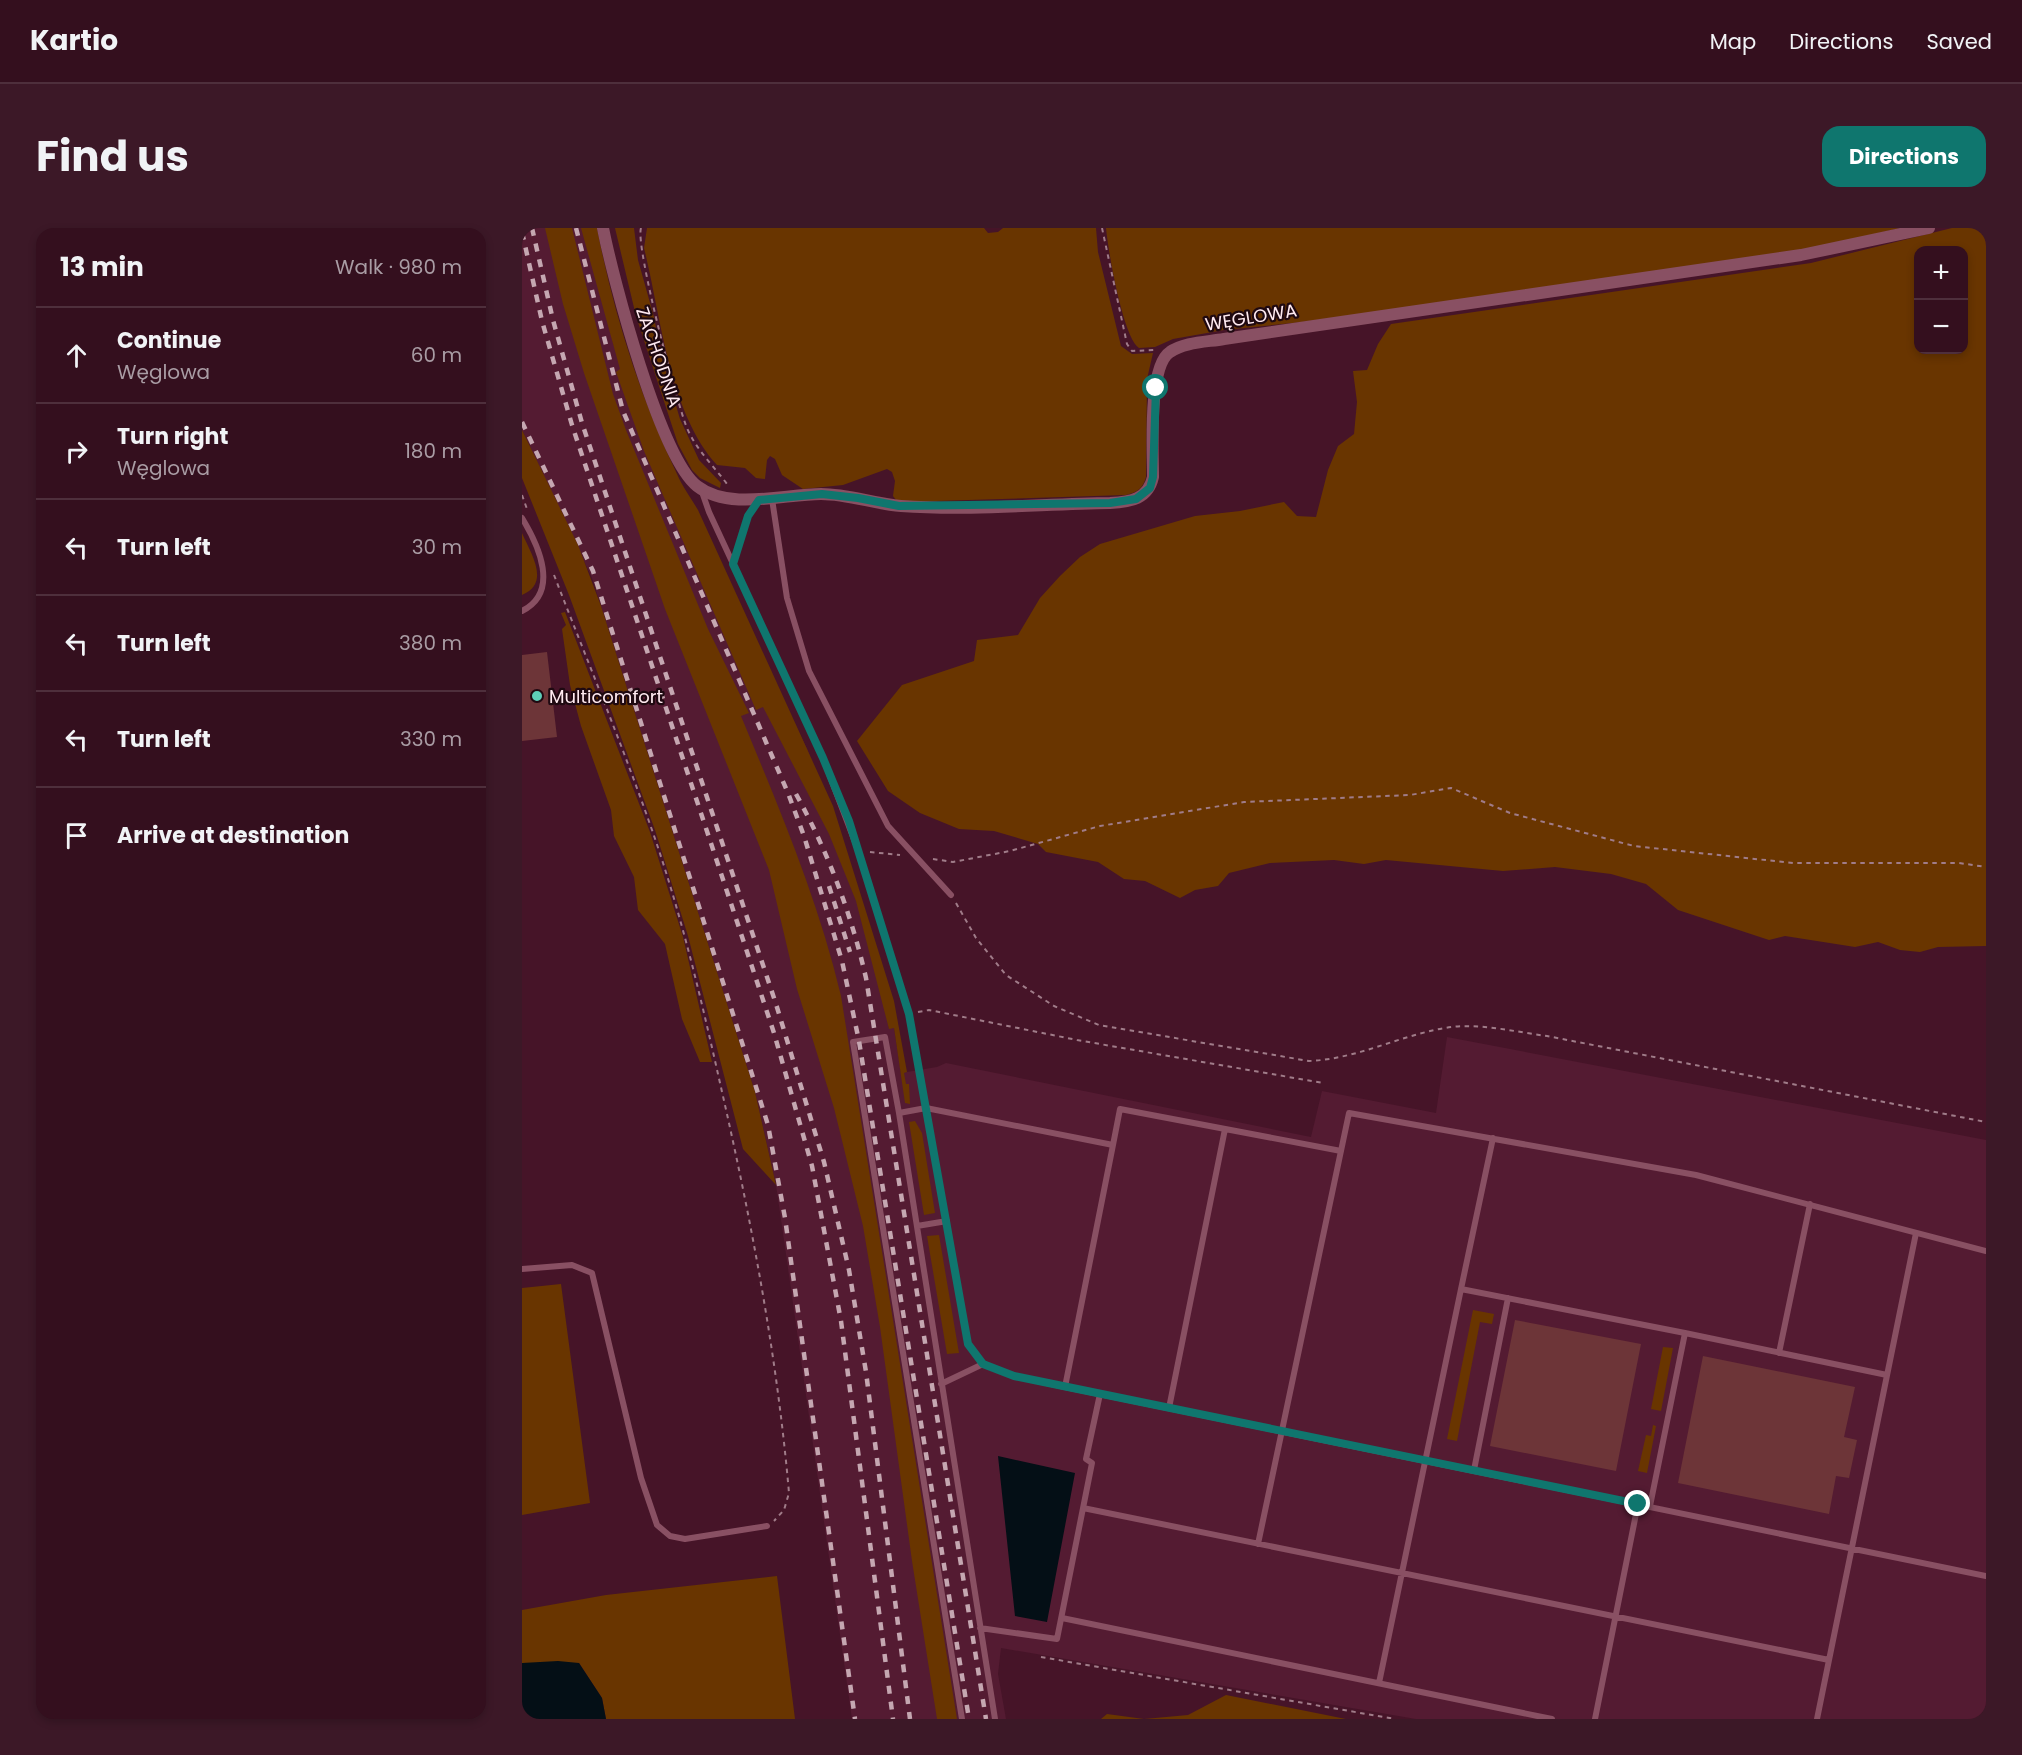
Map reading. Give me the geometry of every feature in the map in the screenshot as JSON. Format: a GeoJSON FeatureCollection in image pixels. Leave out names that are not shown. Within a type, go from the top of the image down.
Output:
{"type":"FeatureCollection","features":[{"type":"Feature","properties":{"kind":"street","name":"ZACHODNIA"},"geometry":{"type":"LineString","coordinates":[[603,228],[622,305],[668,440],[681,467],[701,488]]}},
{"type":"Feature","properties":{"kind":"street","name":"WĘGLOWA"},"geometry":{"type":"LineString","coordinates":[[1164,356],[1175,349],[1224,339],[1801,255],[1929,228]]}},
{"type":"Feature","properties":{"kind":"street"},"geometry":{"type":"LineString","coordinates":[[701,488],[720,496],[759,500],[843,495],[899,506],[933,507],[1110,503],[1136,499],[1150,488],[1157,372],[1164,356]]}},
{"type":"Feature","properties":{"kind":"lane"},"geometry":{"type":"LineString","coordinates":[[701,488],[733,564],[823,758],[858,850],[909,1014],[968,1344],[983,1364],[1014,1376],[1065,1387],[1986,1576]]}},
{"type":"Feature","properties":{"kind":"lane"},"geometry":{"type":"LineString","coordinates":[[772,498],[787,598],[809,671],[888,826],[913,857],[951,895]]}},
{"type":"Feature","properties":{"kind":"lane"},"geometry":{"type":"LineString","coordinates":[[733,564],[748,516],[759,500]]}},
{"type":"Feature","properties":{"kind":"lane"},"geometry":{"type":"LineString","coordinates":[[522,518],[535,544],[545,577],[539,598],[522,611]]}},
{"type":"Feature","properties":{"kind":"lane"},"geometry":{"type":"LineString","coordinates":[[962,1719],[853,1042],[885,1037],[995,1719]]}},
{"type":"Feature","properties":{"kind":"lane"},"geometry":{"type":"LineString","coordinates":[[899,1113],[926,1108],[1113,1144]]}},
{"type":"Feature","properties":{"kind":"lane"},"geometry":{"type":"LineString","coordinates":[[1065,1387],[1120,1109],[1341,1151]]}},
{"type":"Feature","properties":{"kind":"lane"},"geometry":{"type":"LineString","coordinates":[[1258,1544],[1349,1113],[1696,1175],[1986,1251]]}},
{"type":"Feature","properties":{"kind":"lane"},"geometry":{"type":"LineString","coordinates":[[1169,1408],[1225,1129]]}},
{"type":"Feature","properties":{"kind":"lane"},"geometry":{"type":"LineString","coordinates":[[1379,1683],[1493,1138]]}},
{"type":"Feature","properties":{"kind":"lane"},"geometry":{"type":"LineString","coordinates":[[1779,1353],[1810,1204]]}},
{"type":"Feature","properties":{"kind":"lane"},"geometry":{"type":"LineString","coordinates":[[917,1226],[946,1221]]}},
{"type":"Feature","properties":{"kind":"lane"},"geometry":{"type":"LineString","coordinates":[[1817,1719],[1916,1233]]}},
{"type":"Feature","properties":{"kind":"lane"},"geometry":{"type":"LineString","coordinates":[[522,1269],[572,1265],[592,1273],[641,1478],[657,1525],[670,1536],[686,1539],[767,1526]]}},
{"type":"Feature","properties":{"kind":"lane"},"geometry":{"type":"LineString","coordinates":[[1461,1289],[1887,1375]]}},
{"type":"Feature","properties":{"kind":"lane"},"geometry":{"type":"LineString","coordinates":[[1474,1470],[1508,1298]]}},
{"type":"Feature","properties":{"kind":"lane"},"geometry":{"type":"LineString","coordinates":[[1650,1506],[1685,1333]]}},
{"type":"Feature","properties":{"kind":"lane"},"geometry":{"type":"LineString","coordinates":[[941,1384],[983,1364]]}},
{"type":"Feature","properties":{"kind":"lane"},"geometry":{"type":"LineString","coordinates":[[980,1628],[1058,1639],[1092,1463],[1086,1459],[1100,1394]]}},
{"type":"Feature","properties":{"kind":"lane"},"geometry":{"type":"LineString","coordinates":[[1595,1719],[1638,1504]]}},
{"type":"Feature","properties":{"kind":"lane"},"geometry":{"type":"LineString","coordinates":[[1083,1508],[1829,1660]]}},
{"type":"Feature","properties":{"kind":"lane"},"geometry":{"type":"LineString","coordinates":[[1062,1618],[1552,1719]]}},
{"type":"Feature","properties":{"kind":"path"},"geometry":{"type":"LineString","coordinates":[[641,228],[639,239],[643,264],[681,414],[702,456],[738,498]]}},
{"type":"Feature","properties":{"kind":"path"},"geometry":{"type":"LineString","coordinates":[[1102,228],[1127,344],[1132,351],[1150,349],[1164,356]]}},
{"type":"Feature","properties":{"kind":"path"},"geometry":{"type":"LineString","coordinates":[[522,495],[530,516]]}},
{"type":"Feature","properties":{"kind":"path"},"geometry":{"type":"LineString","coordinates":[[551,568],[652,831],[686,938],[733,1140],[770,1329],[789,1493],[780,1518],[767,1526]]}},
{"type":"Feature","properties":{"kind":"path"},"geometry":{"type":"LineString","coordinates":[[858,850],[953,862],[1010,851],[1100,826],[1244,802],[1410,795],[1451,788],[1510,813],[1634,846],[1793,862],[1959,862],[1986,867]]}},
{"type":"Feature","properties":{"kind":"path"},"geometry":{"type":"LineString","coordinates":[[951,895],[976,938],[1006,975],[1054,1006],[1099,1024],[1309,1061],[1336,1060],[1446,1027],[1483,1028],[1547,1036],[1986,1122]]}},
{"type":"Feature","properties":{"kind":"path"},"geometry":{"type":"LineString","coordinates":[[909,1014],[929,1010],[1077,1040],[1323,1083]]}},
{"type":"Feature","properties":{"kind":"path"},"geometry":{"type":"LineString","coordinates":[[1041,1657],[1395,1719]]}},
{"type":"Feature","properties":{"kind":"shaded area"},"geometry":{"type":"Polygon","coordinates":[[[522,228],[585,228],[614,346],[808,751],[866,922],[889,1028],[894,1028],[901,1073],[937,1067],[946,1063],[1311,1137],[1322,1091],[1436,1113],[1447,1037],[1986,1140],[1986,1719],[1416,1719],[1001,1648],[998,1674],[1006,1719],[852,1719],[776,1185],[755,1092],[592,578],[522,430],[522,228]]]}},
{"type":"Feature","properties":{"kind":"shaded area"},"geometry":{"type":"Polygon","coordinates":[[[545,228],[572,228],[613,394],[708,629],[749,713],[741,716],[797,854],[832,960],[841,996],[957,1719],[937,1719],[912,1561],[880,1327],[863,1226],[834,1108],[797,989],[769,870],[665,609],[584,373],[563,304],[545,228]]]}},
{"type":"Feature","properties":{"kind":"shaded area"},"geometry":{"type":"Polygon","coordinates":[[[581,228],[597,228],[611,291],[629,354],[651,415],[679,478],[698,510],[833,806],[894,1001],[907,1072],[904,1073],[906,1084],[909,1084],[910,1104],[905,1103],[894,1028],[889,1029],[856,901],[829,834],[763,707],[756,710],[644,451],[616,372],[620,369],[581,228]]]}},
{"type":"Feature","properties":{"kind":"shaded area"},"geometry":{"type":"Polygon","coordinates":[[[615,228],[634,228],[638,260],[654,317],[661,355],[680,419],[699,460],[721,483],[720,488],[700,478],[692,470],[678,444],[636,316],[615,228]]]}},
{"type":"Feature","properties":{"kind":"shaded area"},"geometry":{"type":"Polygon","coordinates":[[[647,228],[984,228],[988,233],[998,232],[1003,228],[1096,228],[1098,252],[1121,346],[1132,354],[1153,353],[1147,379],[1146,477],[1139,489],[1126,495],[904,502],[896,500],[893,496],[895,481],[892,472],[887,469],[843,485],[803,489],[782,475],[775,459],[770,456],[767,460],[765,479],[756,478],[745,468],[717,465],[701,443],[677,391],[644,248],[647,228]]]}},
{"type":"Feature","properties":{"kind":"shaded area"},"geometry":{"type":"Polygon","coordinates":[[[1106,228],[1900,228],[1804,251],[1303,322],[1224,330],[1173,339],[1155,347],[1139,348],[1127,328],[1122,311],[1106,228]]]}},
{"type":"Feature","properties":{"kind":"shaded area"},"geometry":{"type":"Polygon","coordinates":[[[1952,228],[1986,228],[1986,946],[1938,947],[1920,952],[1900,950],[1878,942],[1855,947],[1785,936],[1769,940],[1678,910],[1646,884],[1611,874],[1555,867],[1503,871],[1386,860],[1364,864],[1334,860],[1270,863],[1229,873],[1218,886],[1195,890],[1180,898],[1145,881],[1124,879],[1098,862],[1046,852],[1038,844],[994,831],[959,829],[920,813],[888,791],[857,741],[902,685],[974,661],[977,640],[1018,635],[1040,598],[1080,557],[1100,544],[1195,516],[1240,511],[1284,502],[1297,516],[1316,517],[1328,470],[1338,446],[1354,434],[1357,402],[1353,371],[1367,370],[1378,344],[1391,324],[1811,263],[1952,228]]]}},
{"type":"Feature","properties":{"kind":"shaded area"},"geometry":{"type":"Polygon","coordinates":[[[522,430],[578,545],[601,606],[755,1092],[776,1185],[743,1149],[688,936],[655,830],[569,595],[522,478],[522,430]]]}},
{"type":"Feature","properties":{"kind":"shaded area"},"geometry":{"type":"Polygon","coordinates":[[[522,533],[534,559],[537,576],[536,583],[531,590],[522,595],[522,533]]]}},
{"type":"Feature","properties":{"kind":"shaded area"},"geometry":{"type":"Polygon","coordinates":[[[565,612],[650,832],[683,937],[712,1062],[700,1062],[682,1019],[665,944],[638,910],[634,877],[614,836],[611,810],[581,726],[570,685],[562,629],[566,625],[561,613],[565,612]]]}},
{"type":"Feature","properties":{"kind":"shaded area"},"geometry":{"type":"Polygon","coordinates":[[[915,1121],[922,1133],[935,1213],[924,1215],[909,1122],[915,1121]]]}},
{"type":"Feature","properties":{"kind":"shaded area"},"geometry":{"type":"Polygon","coordinates":[[[939,1235],[959,1353],[947,1354],[927,1236],[939,1235]]]}},
{"type":"Feature","properties":{"kind":"shaded area"},"geometry":{"type":"Polygon","coordinates":[[[561,1284],[590,1503],[522,1515],[522,1288],[561,1284]]]}},
{"type":"Feature","properties":{"kind":"shaded area"},"geometry":{"type":"Polygon","coordinates":[[[1473,1310],[1494,1314],[1492,1324],[1480,1322],[1457,1441],[1447,1439],[1473,1310]]]}},
{"type":"Feature","properties":{"kind":"shaded area"},"geometry":{"type":"Polygon","coordinates":[[[1663,1347],[1673,1348],[1661,1411],[1651,1409],[1663,1347]]]}},
{"type":"Feature","properties":{"kind":"shaded area"},"geometry":{"type":"Polygon","coordinates":[[[1653,1425],[1656,1426],[1647,1473],[1638,1471],[1646,1435],[1651,1436],[1653,1425]]]}},
{"type":"Feature","properties":{"kind":"shaded area"},"geometry":{"type":"Polygon","coordinates":[[[998,1456],[1075,1473],[1047,1622],[1015,1616],[998,1456]]]}},
{"type":"Feature","properties":{"kind":"shaded area"},"geometry":{"type":"Polygon","coordinates":[[[777,1576],[795,1719],[606,1719],[602,1698],[579,1663],[522,1663],[522,1610],[606,1595],[777,1576]]]}},
{"type":"Feature","properties":{"kind":"shaded area"},"geometry":{"type":"Polygon","coordinates":[[[558,1661],[579,1663],[602,1698],[606,1719],[522,1719],[522,1663],[558,1661]]]}},
{"type":"Feature","properties":{"kind":"shaded area"},"geometry":{"type":"Polygon","coordinates":[[[1226,1695],[1346,1719],[1144,1719],[1188,1715],[1226,1695]]]}},
{"type":"Feature","properties":{"kind":"shaded area"},"geometry":{"type":"Polygon","coordinates":[[[1107,1714],[1144,1719],[1101,1719],[1107,1714]]]}},
{"type":"Feature","properties":{"kind":"building","name":"Multicomfort"},"geometry":{"type":"Polygon","coordinates":[[[547,652],[557,737],[522,741],[522,655],[547,652]]]}},
{"type":"Feature","properties":{"kind":"building"},"geometry":{"type":"Polygon","coordinates":[[[1515,1320],[1641,1344],[1616,1471],[1490,1446],[1515,1320]]]}},
{"type":"Feature","properties":{"kind":"building"},"geometry":{"type":"Polygon","coordinates":[[[1703,1356],[1855,1387],[1844,1437],[1857,1440],[1849,1478],[1836,1476],[1829,1514],[1678,1483],[1703,1356]]]}},
{"type":"Feature","properties":{"kind":"railway"},"geometry":{"type":"LineString","coordinates":[[532,228],[553,320],[582,423],[776,1004],[824,1162],[849,1270],[866,1372],[910,1719]]}},
{"type":"Feature","properties":{"kind":"railway"},"geometry":{"type":"LineString","coordinates":[[576,228],[623,411],[788,793],[804,836],[842,961],[859,1041],[969,1719]]}},
{"type":"Feature","properties":{"kind":"railway"},"geometry":{"type":"LineString","coordinates":[[522,232],[542,321],[572,425],[774,1033],[812,1166],[841,1321],[893,1719]]}},
{"type":"Feature","properties":{"kind":"railway"},"geometry":{"type":"LineString","coordinates":[[522,422],[593,571],[768,1125],[785,1218],[855,1719]]}},
{"type":"Feature","properties":{"kind":"railway"},"geometry":{"type":"LineString","coordinates":[[796,794],[837,883],[866,978],[986,1719]]}},
{"type":"Feature","properties":{"kind":"railway"},"geometry":{"type":"LineString","coordinates":[[829,886],[850,952]]}},
{"type":"Feature","properties":{"kind":"place","name":"Multicomfort"},"geometry":{"type":"Point","coordinates":[537,696]}},
{"type":"Feature","properties":{"kind":"route"},"geometry":{"type":"LineString","coordinates":[[1156,388],[1153,477],[1150,488],[1136,499],[1110,503],[933,507],[899,506],[843,495],[822,494],[759,500],[741,532],[739,551],[733,564],[823,758],[849,821],[909,1014],[968,1344],[983,1364],[1014,1376],[1638,1504]]}}]}
